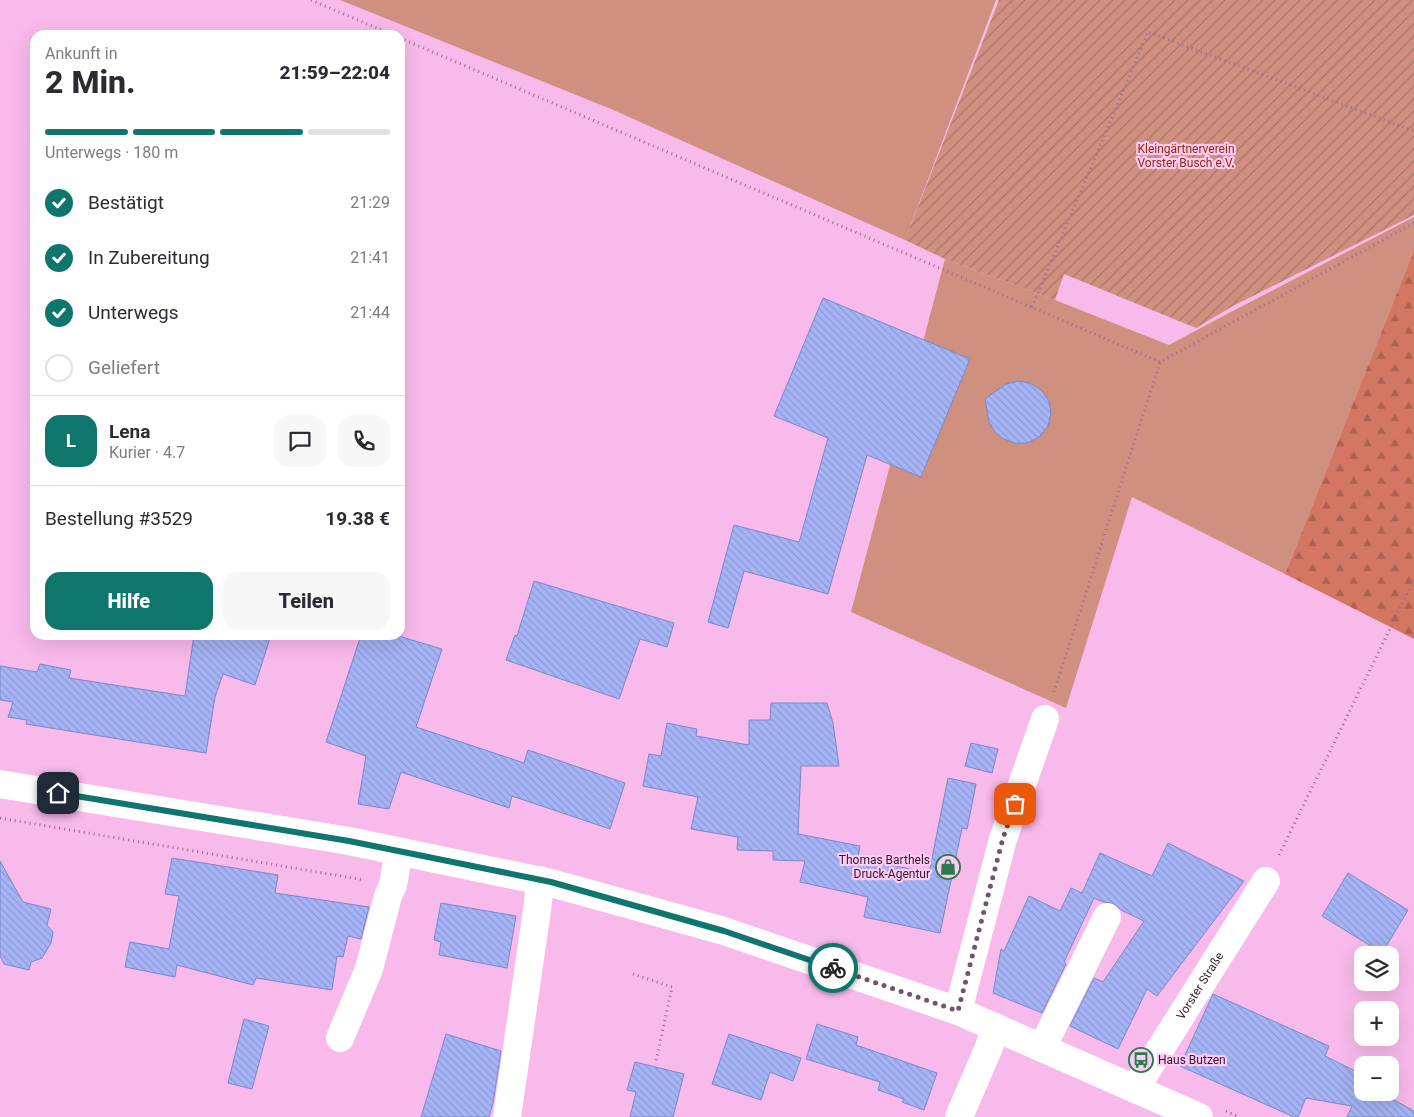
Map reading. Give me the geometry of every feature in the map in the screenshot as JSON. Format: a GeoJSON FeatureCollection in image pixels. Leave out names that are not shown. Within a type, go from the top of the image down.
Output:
{"type":"FeatureCollection","features":[{"type":"Feature","properties":{"kind":"main road"},"geometry":{"type":"LineString","coordinates":[[958,1011],[1003,838],[1045,719]]}},
{"type":"Feature","properties":{"kind":"main road"},"geometry":{"type":"LineString","coordinates":[[0,784],[349,841],[399,851],[540,880],[724,931],[958,1011],[1199,1117]]}},
{"type":"Feature","properties":{"kind":"main road"},"geometry":{"type":"LineString","coordinates":[[340,1038],[369,969],[388,896],[393,885],[399,851]]}},
{"type":"Feature","properties":{"kind":"main road"},"geometry":{"type":"LineString","coordinates":[[507,1117],[540,880]]}},
{"type":"Feature","properties":{"kind":"main road","name":"Vorster Straße"},"geometry":{"type":"LineString","coordinates":[[1135,1089],[1266,881]]}},
{"type":"Feature","properties":{"kind":"main road"},"geometry":{"type":"LineString","coordinates":[[1042,1048],[1107,917]]}},
{"type":"Feature","properties":{"kind":"main road"},"geometry":{"type":"LineString","coordinates":[[959,1117],[989,1047],[995,1027]]}},
{"type":"Feature","properties":{"kind":"path"},"geometry":{"type":"LineString","coordinates":[[311,0],[381,30]]}},
{"type":"Feature","properties":{"kind":"path"},"geometry":{"type":"LineString","coordinates":[[1032,307],[1148,32],[1414,131]]}},
{"type":"Feature","properties":{"kind":"path"},"geometry":{"type":"LineString","coordinates":[[405,40],[1160,362]]}},
{"type":"Feature","properties":{"kind":"path"},"geometry":{"type":"LineString","coordinates":[[1045,719],[1160,362],[1414,223]]}},
{"type":"Feature","properties":{"kind":"path"},"geometry":{"type":"LineString","coordinates":[[1266,881],[1414,580]]}},
{"type":"Feature","properties":{"kind":"path"},"geometry":{"type":"LineString","coordinates":[[0,818],[393,885]]}},
{"type":"Feature","properties":{"kind":"path"},"geometry":{"type":"LineString","coordinates":[[633,974],[672,987],[656,1061]]}},
{"type":"Feature","properties":{"kind":"green space"},"geometry":{"type":"Polygon","coordinates":[[[340,0],[996,0],[905,240],[611,109],[340,0]]]}},
{"type":"Feature","properties":{"kind":"green space","name":"Kleingärtnerverein Vorster Busch e.V."},"geometry":{"type":"Polygon","coordinates":[[[999,0],[1414,0],[1414,215],[1233,306],[1196,328],[1064,274],[1055,300],[945,259],[905,240],[999,0]]]}},
{"type":"Feature","properties":{"kind":"green space"},"geometry":{"type":"Polygon","coordinates":[[[1414,217],[1414,250],[1285,574],[1132,497],[1066,708],[851,612],[945,259],[1169,345],[1414,217]]]}},
{"type":"Feature","properties":{"kind":"green space"},"geometry":{"type":"Polygon","coordinates":[[[1414,250],[1414,639],[1285,574],[1414,250]]]}},
{"type":"Feature","properties":{"kind":"building"},"geometry":{"type":"Polygon","coordinates":[[[823,298],[970,359],[921,477],[867,455],[828,594],[744,571],[728,628],[708,622],[734,525],[799,542],[828,438],[774,416],[823,298]]]}},
{"type":"Feature","properties":{"kind":"building"},"geometry":{"type":"Polygon","coordinates":[[[1019,381],[1030,383],[1042,391],[1049,401],[1051,413],[1048,426],[1039,437],[1027,443],[1014,443],[1002,438],[995,432],[989,422],[985,399],[1006,384],[1019,381]]]}},
{"type":"Feature","properties":{"kind":"building"},"geometry":{"type":"Polygon","coordinates":[[[534,581],[674,623],[667,647],[640,639],[619,699],[506,660],[515,635],[517,636],[534,581]]]}},
{"type":"Feature","properties":{"kind":"building"},"geometry":{"type":"Polygon","coordinates":[[[405,638],[442,649],[416,727],[524,763],[528,750],[625,783],[610,829],[512,796],[509,808],[401,772],[389,809],[358,804],[366,756],[326,742],[359,640],[405,640],[405,638]]]}},
{"type":"Feature","properties":{"kind":"building"},"geometry":{"type":"Polygon","coordinates":[[[193,640],[269,640],[255,685],[223,674],[215,697],[206,753],[26,724],[27,720],[8,717],[13,702],[0,700],[0,666],[37,672],[40,664],[71,670],[69,678],[185,696],[193,640]]]}},
{"type":"Feature","properties":{"kind":"building"},"geometry":{"type":"Polygon","coordinates":[[[771,703],[827,703],[833,723],[839,766],[801,766],[798,834],[860,846],[858,858],[929,873],[948,778],[976,784],[967,829],[962,828],[940,933],[864,917],[868,897],[800,882],[805,861],[773,860],[773,851],[737,850],[738,837],[691,829],[698,797],[643,786],[649,754],[661,756],[667,723],[697,729],[696,736],[749,745],[749,720],[770,720],[771,703]]]}},
{"type":"Feature","properties":{"kind":"building"},"geometry":{"type":"Polygon","coordinates":[[[971,743],[998,749],[992,773],[965,766],[971,743]]]}},
{"type":"Feature","properties":{"kind":"building"},"geometry":{"type":"Polygon","coordinates":[[[1168,843],[1244,881],[1157,996],[1147,989],[1118,1049],[1070,1026],[1094,978],[1103,982],[1144,921],[1121,910],[1113,903],[1103,902],[1094,898],[1064,962],[1066,964],[1042,1013],[993,993],[1001,949],[1004,951],[1029,896],[1060,911],[1071,888],[1082,893],[1100,853],[1152,876],[1168,843]]]}},
{"type":"Feature","properties":{"kind":"building"},"geometry":{"type":"Polygon","coordinates":[[[172,858],[278,875],[275,893],[369,907],[361,939],[348,936],[343,957],[337,956],[332,990],[256,978],[253,985],[177,965],[175,977],[125,967],[130,942],[169,949],[179,896],[165,894],[172,858]]]}},
{"type":"Feature","properties":{"kind":"building"},"geometry":{"type":"Polygon","coordinates":[[[0,861],[23,902],[51,909],[47,925],[53,932],[51,943],[42,958],[31,962],[29,970],[4,964],[0,956],[0,861]]]}},
{"type":"Feature","properties":{"kind":"building"},"geometry":{"type":"Polygon","coordinates":[[[1348,873],[1408,910],[1386,946],[1371,946],[1322,916],[1348,873]]]}},
{"type":"Feature","properties":{"kind":"building"},"geometry":{"type":"Polygon","coordinates":[[[441,903],[516,916],[507,968],[439,955],[441,942],[434,940],[441,903]]]}},
{"type":"Feature","properties":{"kind":"building"},"geometry":{"type":"Polygon","coordinates":[[[1213,994],[1329,1046],[1325,1056],[1354,1070],[1354,1101],[1396,1101],[1414,1111],[1414,1117],[1347,1117],[1352,1106],[1306,1098],[1298,1117],[1294,1117],[1180,1066],[1213,994]]]}},
{"type":"Feature","properties":{"kind":"building"},"geometry":{"type":"Polygon","coordinates":[[[244,1019],[269,1026],[252,1089],[228,1083],[244,1019]]]}},
{"type":"Feature","properties":{"kind":"building"},"geometry":{"type":"Polygon","coordinates":[[[817,1024],[858,1037],[856,1045],[937,1073],[924,1110],[902,1102],[904,1099],[878,1090],[880,1082],[806,1059],[817,1024]]]}},
{"type":"Feature","properties":{"kind":"building"},"geometry":{"type":"Polygon","coordinates":[[[446,1034],[501,1051],[489,1117],[421,1117],[446,1034]]]}},
{"type":"Feature","properties":{"kind":"building"},"geometry":{"type":"Polygon","coordinates":[[[729,1034],[801,1058],[793,1081],[770,1072],[761,1100],[712,1084],[729,1034]]]}},
{"type":"Feature","properties":{"kind":"building"},"geometry":{"type":"Polygon","coordinates":[[[635,1062],[684,1074],[673,1117],[630,1117],[636,1092],[627,1090],[635,1062]]]}},
{"type":"Feature","properties":{"kind":"way so far"},"geometry":{"type":"LineString","coordinates":[[833,968],[958,1011],[1003,838],[1015,804]]}},
{"type":"Feature","properties":{"kind":"place","name":"Thomas Barthels Druck-Agentur"},"geometry":{"type":"Point","coordinates":[948,867]}},
{"type":"Feature","properties":{"kind":"place","name":"Haus Butzen"},"geometry":{"type":"Point","coordinates":[1141,1060]}},
{"type":"Feature","properties":{"kind":"route"},"geometry":{"type":"LineString","coordinates":[[58,793],[349,841],[551,882],[724,931],[833,968]]}}]}
